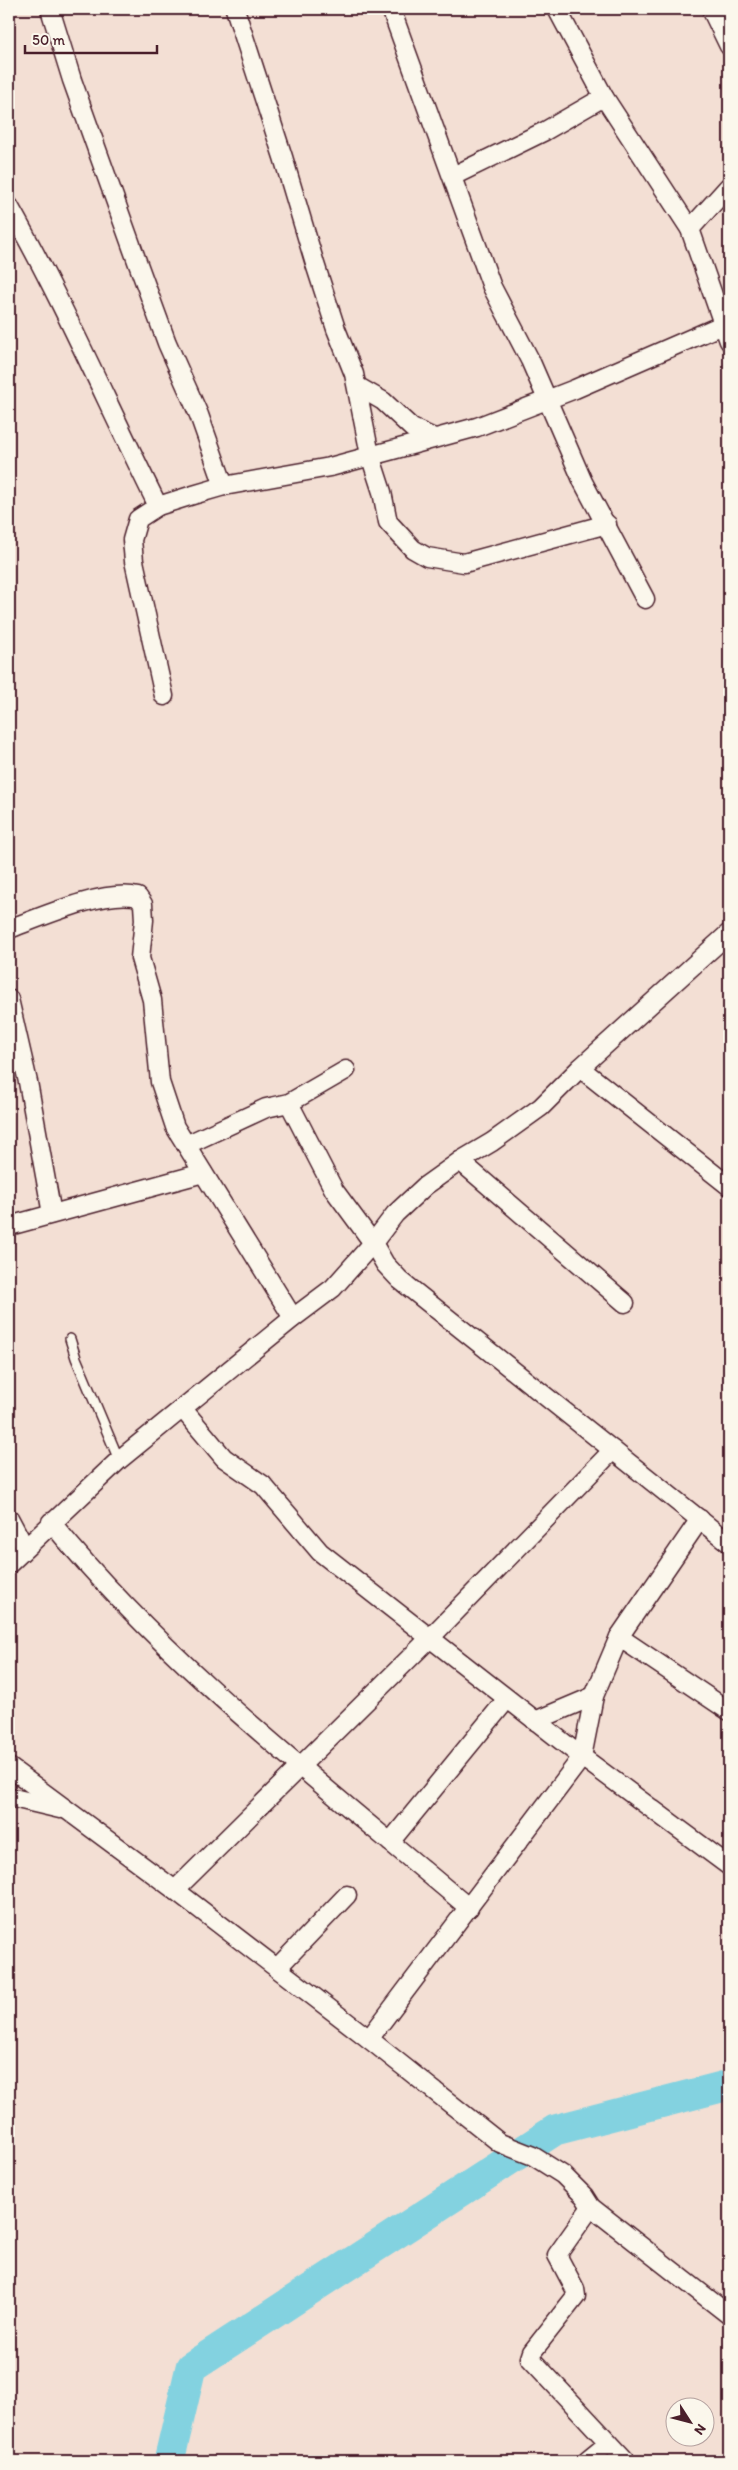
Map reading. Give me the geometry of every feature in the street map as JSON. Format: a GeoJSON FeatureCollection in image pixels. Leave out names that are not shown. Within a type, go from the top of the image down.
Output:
{"type":"FeatureCollection","features":[{"type":"Feature","properties":{"kind":"street"},"geometry":{"type":"LineString","coordinates":[[50,9],[72,80],[138,264],[167,343],[199,415],[224,486]]}},
{"type":"Feature","properties":{"kind":"street"},"geometry":{"type":"LineString","coordinates":[[236,9],[283,156],[314,264],[357,386],[370,455],[382,492],[388,522],[413,549],[427,557],[464,563],[607,524]]}},
{"type":"Feature","properties":{"kind":"street"},"geometry":{"type":"LineString","coordinates":[[391,9],[492,287],[548,400],[583,482],[607,524],[645,599]]}},
{"type":"Feature","properties":{"kind":"street"},"geometry":{"type":"LineString","coordinates":[[164,696],[134,561],[132,540],[138,519],[158,506],[224,486],[287,476],[477,426],[726,333],[690,229],[604,97],[557,9]]}},
{"type":"Feature","properties":{"kind":"street"},"geometry":{"type":"LineString","coordinates":[[711,9],[729,46]]}},
{"type":"Feature","properties":{"kind":"street"},"geometry":{"type":"LineString","coordinates":[[453,176],[545,131],[604,97]]}},
{"type":"Feature","properties":{"kind":"street"},"geometry":{"type":"LineString","coordinates":[[690,229],[729,186]]}},
{"type":"Feature","properties":{"kind":"street"},"geometry":{"type":"LineString","coordinates":[[9,206],[102,388],[116,422],[158,506]]}},
{"type":"Feature","properties":{"kind":"street"},"geometry":{"type":"LineString","coordinates":[[357,386],[383,401],[412,428],[432,437]]}},
{"type":"Feature","properties":{"kind":"street"},"geometry":{"type":"LineString","coordinates":[[9,929],[75,904],[128,895],[138,896],[142,904],[144,920],[140,958],[152,1000],[160,1082],[175,1127],[293,1318]]}},
{"type":"Feature","properties":{"kind":"street"},"geometry":{"type":"LineString","coordinates":[[9,1564],[51,1522],[119,1460],[293,1318],[333,1288],[373,1244],[395,1214],[425,1186],[460,1161],[492,1142],[541,1106],[580,1068],[729,933]]}},
{"type":"Feature","properties":{"kind":"street"},"geometry":{"type":"LineString","coordinates":[[9,1000],[24,1065],[52,1214]]}},
{"type":"Feature","properties":{"kind":"street"},"geometry":{"type":"LineString","coordinates":[[580,1068],[729,1186]]}},
{"type":"Feature","properties":{"kind":"street"},"geometry":{"type":"LineString","coordinates":[[186,1145],[266,1108],[289,1103],[346,1070]]}},
{"type":"Feature","properties":{"kind":"street"},"geometry":{"type":"LineString","coordinates":[[289,1103],[334,1190],[373,1244],[384,1264],[400,1280],[729,1543]]}},
{"type":"Feature","properties":{"kind":"street"},"geometry":{"type":"LineString","coordinates":[[460,1161],[625,1303]]}},
{"type":"Feature","properties":{"kind":"street"},"geometry":{"type":"LineString","coordinates":[[9,1226],[203,1173]]}},
{"type":"Feature","properties":{"kind":"street"},"geometry":{"type":"LineString","coordinates":[[182,1408],[224,1458],[263,1485],[320,1552],[535,1721],[729,1866]]}},
{"type":"Feature","properties":{"kind":"street"},"geometry":{"type":"LineString","coordinates":[[175,1890],[429,1639],[613,1450]]}},
{"type":"Feature","properties":{"kind":"street"},"geometry":{"type":"LineString","coordinates":[[9,1518],[25,1548]]}},
{"type":"Feature","properties":{"kind":"street"},"geometry":{"type":"LineString","coordinates":[[369,2039],[582,1757],[594,1696],[619,1637],[700,1519]]}},
{"type":"Feature","properties":{"kind":"street"},"geometry":{"type":"LineString","coordinates":[[51,1522],[93,1573],[174,1653],[301,1766],[469,1908]]}},
{"type":"Feature","properties":{"kind":"street"},"geometry":{"type":"LineString","coordinates":[[619,1637],[729,1711]]}},
{"type":"Feature","properties":{"kind":"street"},"geometry":{"type":"LineString","coordinates":[[535,1721],[594,1696]]}},
{"type":"Feature","properties":{"kind":"street"},"geometry":{"type":"LineString","coordinates":[[390,1842],[507,1699]]}},
{"type":"Feature","properties":{"kind":"street"},"geometry":{"type":"LineString","coordinates":[[9,1766],[277,1968],[500,2143],[533,2156],[563,2175],[584,2196],[591,2207],[729,2315]]}},
{"type":"Feature","properties":{"kind":"street"},"geometry":{"type":"LineString","coordinates":[[9,1797],[66,1810]]}},
{"type":"Feature","properties":{"kind":"street"},"geometry":{"type":"LineString","coordinates":[[277,1968],[347,1894]]}},
{"type":"Feature","properties":{"kind":"street"},"geometry":{"type":"LineString","coordinates":[[591,2207],[557,2255],[576,2289],[576,2296],[532,2352],[530,2358],[626,2461]]}},
{"type":"Feature","properties":{"kind":"street"},"geometry":{"type":"LineString","coordinates":[[587,2461],[609,2443]]}},
{"type":"Feature","properties":{"kind":"lane"},"geometry":{"type":"LineString","coordinates":[[70,1339],[76,1358],[119,1460]]}},
{"type":"Feature","properties":{"kind":"waterway"},"geometry":{"type":"LineString","coordinates":[[169,2461],[191,2367],[555,2130],[729,2085]]}}]}
